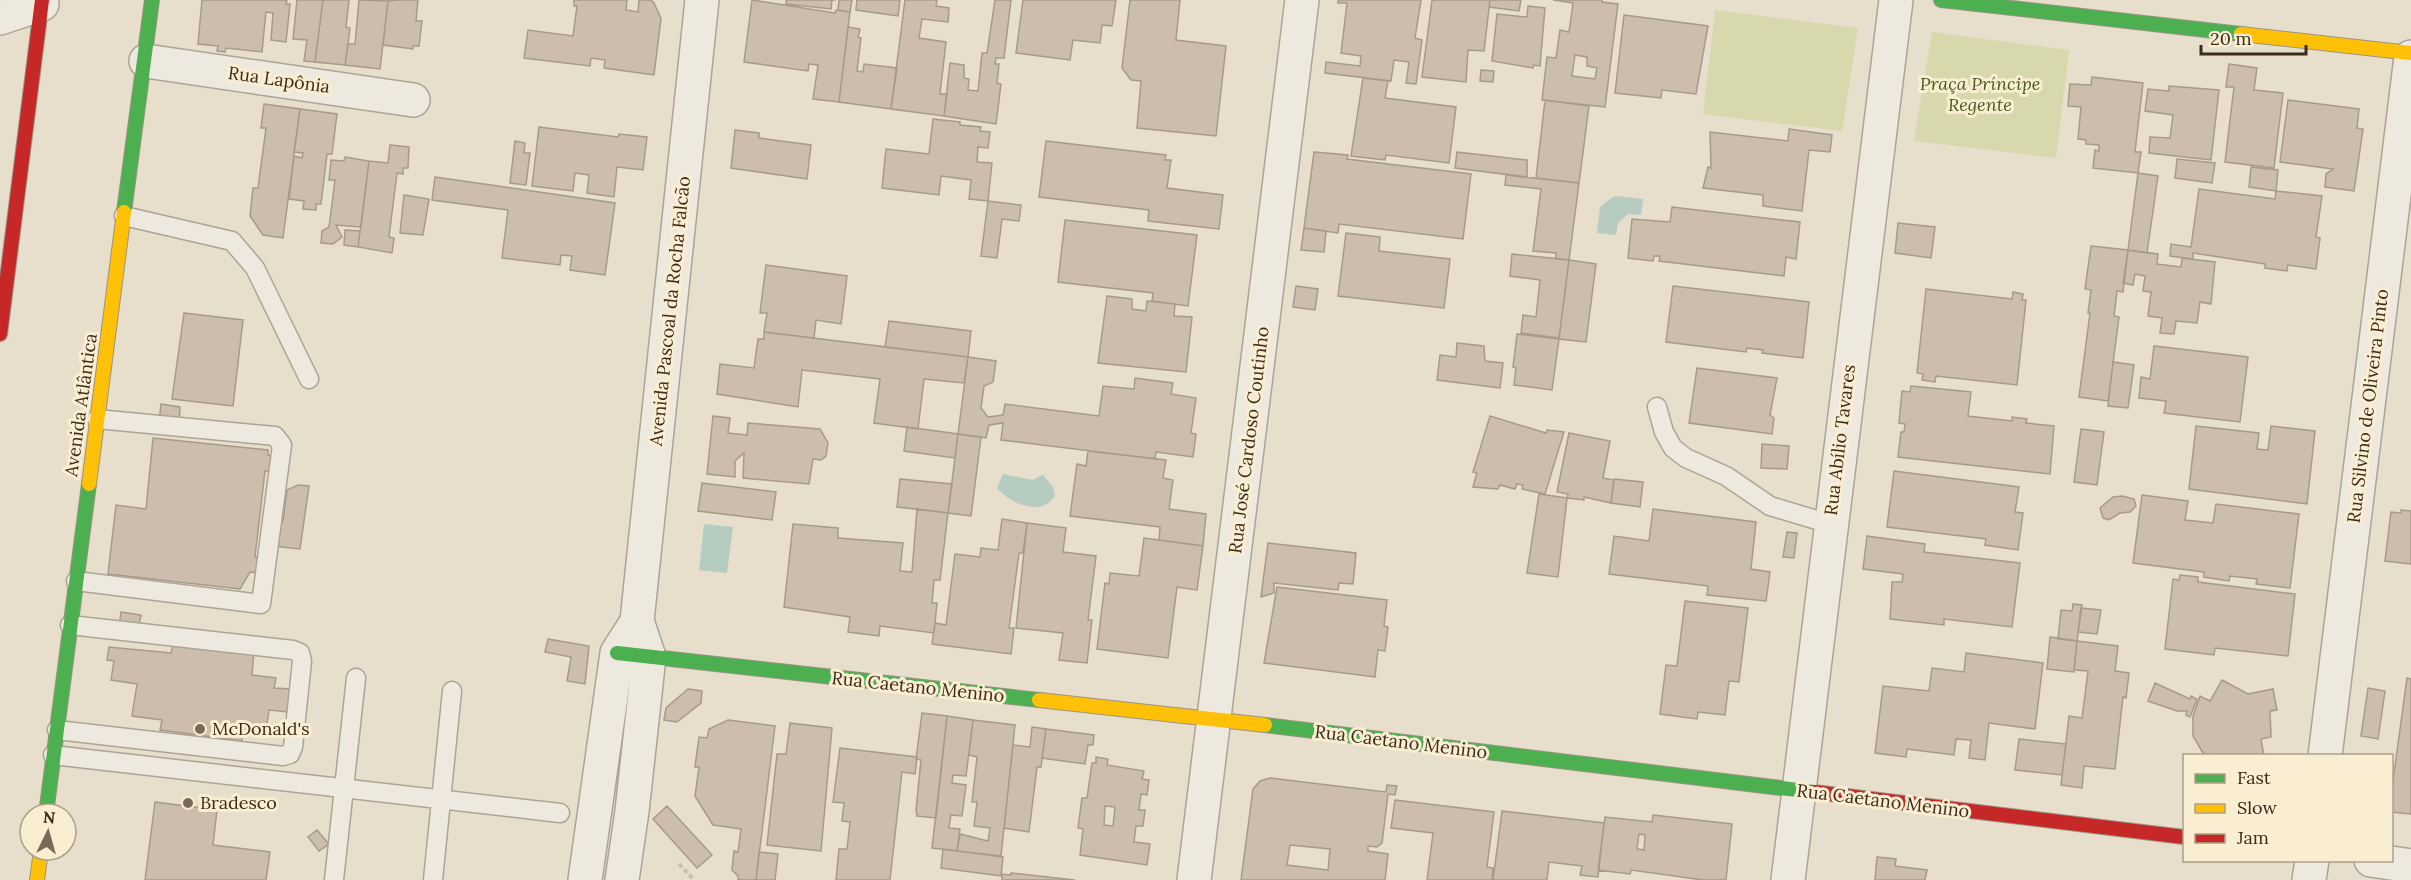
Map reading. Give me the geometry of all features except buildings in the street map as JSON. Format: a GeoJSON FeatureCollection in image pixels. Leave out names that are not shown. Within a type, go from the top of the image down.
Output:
{"type":"FeatureCollection","features":[{"type":"Feature","properties":{"kind":"street","name":"Avenida Atlântica"},"geometry":{"type":"LineString","coordinates":[[47,802],[69,625],[146,61],[152,0]]}},
{"type":"Feature","properties":{"kind":"street","name":"Avenida Pascoal da Rocha Falcão"},"geometry":{"type":"LineString","coordinates":[[622,880],[649,657],[637,621],[702,0]]}},
{"type":"Feature","properties":{"kind":"street","name":"Rua José Cardoso Coutinho"},"geometry":{"type":"LineString","coordinates":[[1194,880],[1302,0]]}},
{"type":"Feature","properties":{"kind":"street","name":"Rua Abílio Tavares"},"geometry":{"type":"LineString","coordinates":[[1788,880],[1896,0]]}},
{"type":"Feature","properties":{"kind":"street"},"geometry":{"type":"LineString","coordinates":[[1941,0],[2411,55]]}},
{"type":"Feature","properties":{"kind":"street"},"geometry":{"type":"LineString","coordinates":[[0,18],[42,2],[0,334]]}},
{"type":"Feature","properties":{"kind":"street","name":"Rua Silvino de Oliveira Pinto"},"geometry":{"type":"LineString","coordinates":[[2325,754],[2411,55]]}},
{"type":"Feature","properties":{"kind":"street","name":"Rua Lapônia"},"geometry":{"type":"LineString","coordinates":[[146,61],[412,100]]}},
{"type":"Feature","properties":{"kind":"street","name":"Avenida Pascoal da Rocha Falcão"},"geometry":{"type":"LineString","coordinates":[[585,880],[617,653],[637,621]]}},
{"type":"Feature","properties":{"kind":"street","name":"Rua Caetano Menino"},"geometry":{"type":"LineString","coordinates":[[617,653],[1215,719],[2183,837]]}},
{"type":"Feature","properties":{"kind":"street"},"geometry":{"type":"LineString","coordinates":[[37,880],[39,862]]}},
{"type":"Feature","properties":{"kind":"street"},"geometry":{"type":"LineString","coordinates":[[2309,880],[2312,862]]}},
{"type":"Feature","properties":{"kind":"street"},"geometry":{"type":"LineString","coordinates":[[2379,862],[2411,866]]}},
{"type":"Feature","properties":{"kind":"lane"},"geometry":{"type":"LineString","coordinates":[[124,216],[232,241],[255,268],[309,379]]}},
{"type":"Feature","properties":{"kind":"lane"},"geometry":{"type":"LineString","coordinates":[[1657,407],[1664,432],[1673,448],[1686,458],[1726,476],[1770,506],[1830,524]]}},
{"type":"Feature","properties":{"kind":"lane"},"geometry":{"type":"LineString","coordinates":[[76,581],[261,604],[282,445],[275,436],[97,419]]}},
{"type":"Feature","properties":{"kind":"lane"},"geometry":{"type":"LineString","coordinates":[[57,730],[283,756],[290,754],[293,747],[302,661],[300,653],[293,650],[69,625]]}},
{"type":"Feature","properties":{"kind":"lane"},"geometry":{"type":"LineString","coordinates":[[334,880],[356,678]]}},
{"type":"Feature","properties":{"kind":"lane"},"geometry":{"type":"LineString","coordinates":[[433,880],[452,692]]}},
{"type":"Feature","properties":{"kind":"lane"},"geometry":{"type":"LineString","coordinates":[[53,755],[560,813]]}},
{"type":"Feature","properties":{"kind":"path"},"geometry":{"type":"LineString","coordinates":[[679,864],[694,880]]}},
{"type":"Feature","properties":{"kind":"green space"},"geometry":{"type":"Polygon","coordinates":[[[1715,10],[1858,28],[1842,131],[1703,114],[1715,10]]]}},
{"type":"Feature","properties":{"kind":"green space","name":"Praça Príncipe Regente"},"geometry":{"type":"Polygon","coordinates":[[[1932,32],[2069,50],[2056,158],[1914,141],[1932,32]]]}},
{"type":"Feature","properties":{"kind":"shaded area"},"geometry":{"type":"Polygon","coordinates":[[[1617,196],[1643,199],[1641,215],[1628,214],[1618,223],[1616,235],[1597,233],[1600,207],[1617,196]]]}},
{"type":"Feature","properties":{"kind":"shaded area"},"geometry":{"type":"Polygon","coordinates":[[[1003,474],[1032,480],[1043,475],[1053,487],[1055,496],[1049,503],[1042,506],[1025,506],[1017,503],[997,488],[1003,474]]]}},
{"type":"Feature","properties":{"kind":"shaded area"},"geometry":{"type":"Polygon","coordinates":[[[704,524],[733,527],[727,573],[699,570],[704,524]]]}},
{"type":"Feature","properties":{"kind":"traffic: fast"},"geometry":{"type":"LineString","coordinates":[[124,212],[152,0]]}},
{"type":"Feature","properties":{"kind":"traffic: fast"},"geometry":{"type":"LineString","coordinates":[[1941,0],[2241,34]]}},
{"type":"Feature","properties":{"kind":"traffic: fast"},"geometry":{"type":"LineString","coordinates":[[48,802],[89,484]]}},
{"type":"Feature","properties":{"kind":"traffic: fast"},"geometry":{"type":"LineString","coordinates":[[617,653],[1039,700]]}},
{"type":"Feature","properties":{"kind":"traffic: fast"},"geometry":{"type":"LineString","coordinates":[[1265,725],[1814,792]]}},
{"type":"Feature","properties":{"kind":"traffic: slow"},"geometry":{"type":"LineString","coordinates":[[2241,34],[2411,53]]}},
{"type":"Feature","properties":{"kind":"traffic: slow"},"geometry":{"type":"LineString","coordinates":[[89,484],[124,212]]}},
{"type":"Feature","properties":{"kind":"traffic: slow"},"geometry":{"type":"LineString","coordinates":[[1039,700],[1265,725]]}},
{"type":"Feature","properties":{"kind":"traffic: slow"},"geometry":{"type":"LineString","coordinates":[[37,880],[39,862]]}},
{"type":"Feature","properties":{"kind":"traffic: jam"},"geometry":{"type":"LineString","coordinates":[[0,334],[42,0]]}},
{"type":"Feature","properties":{"kind":"traffic: jam"},"geometry":{"type":"LineString","coordinates":[[1814,792],[2183,837]]}},
{"type":"Feature","properties":{"kind":"place","name":"McDonald's"},"geometry":{"type":"Point","coordinates":[200,729]}},
{"type":"Feature","properties":{"kind":"place","name":"Bradesco"},"geometry":{"type":"Point","coordinates":[188,803]}}]}
